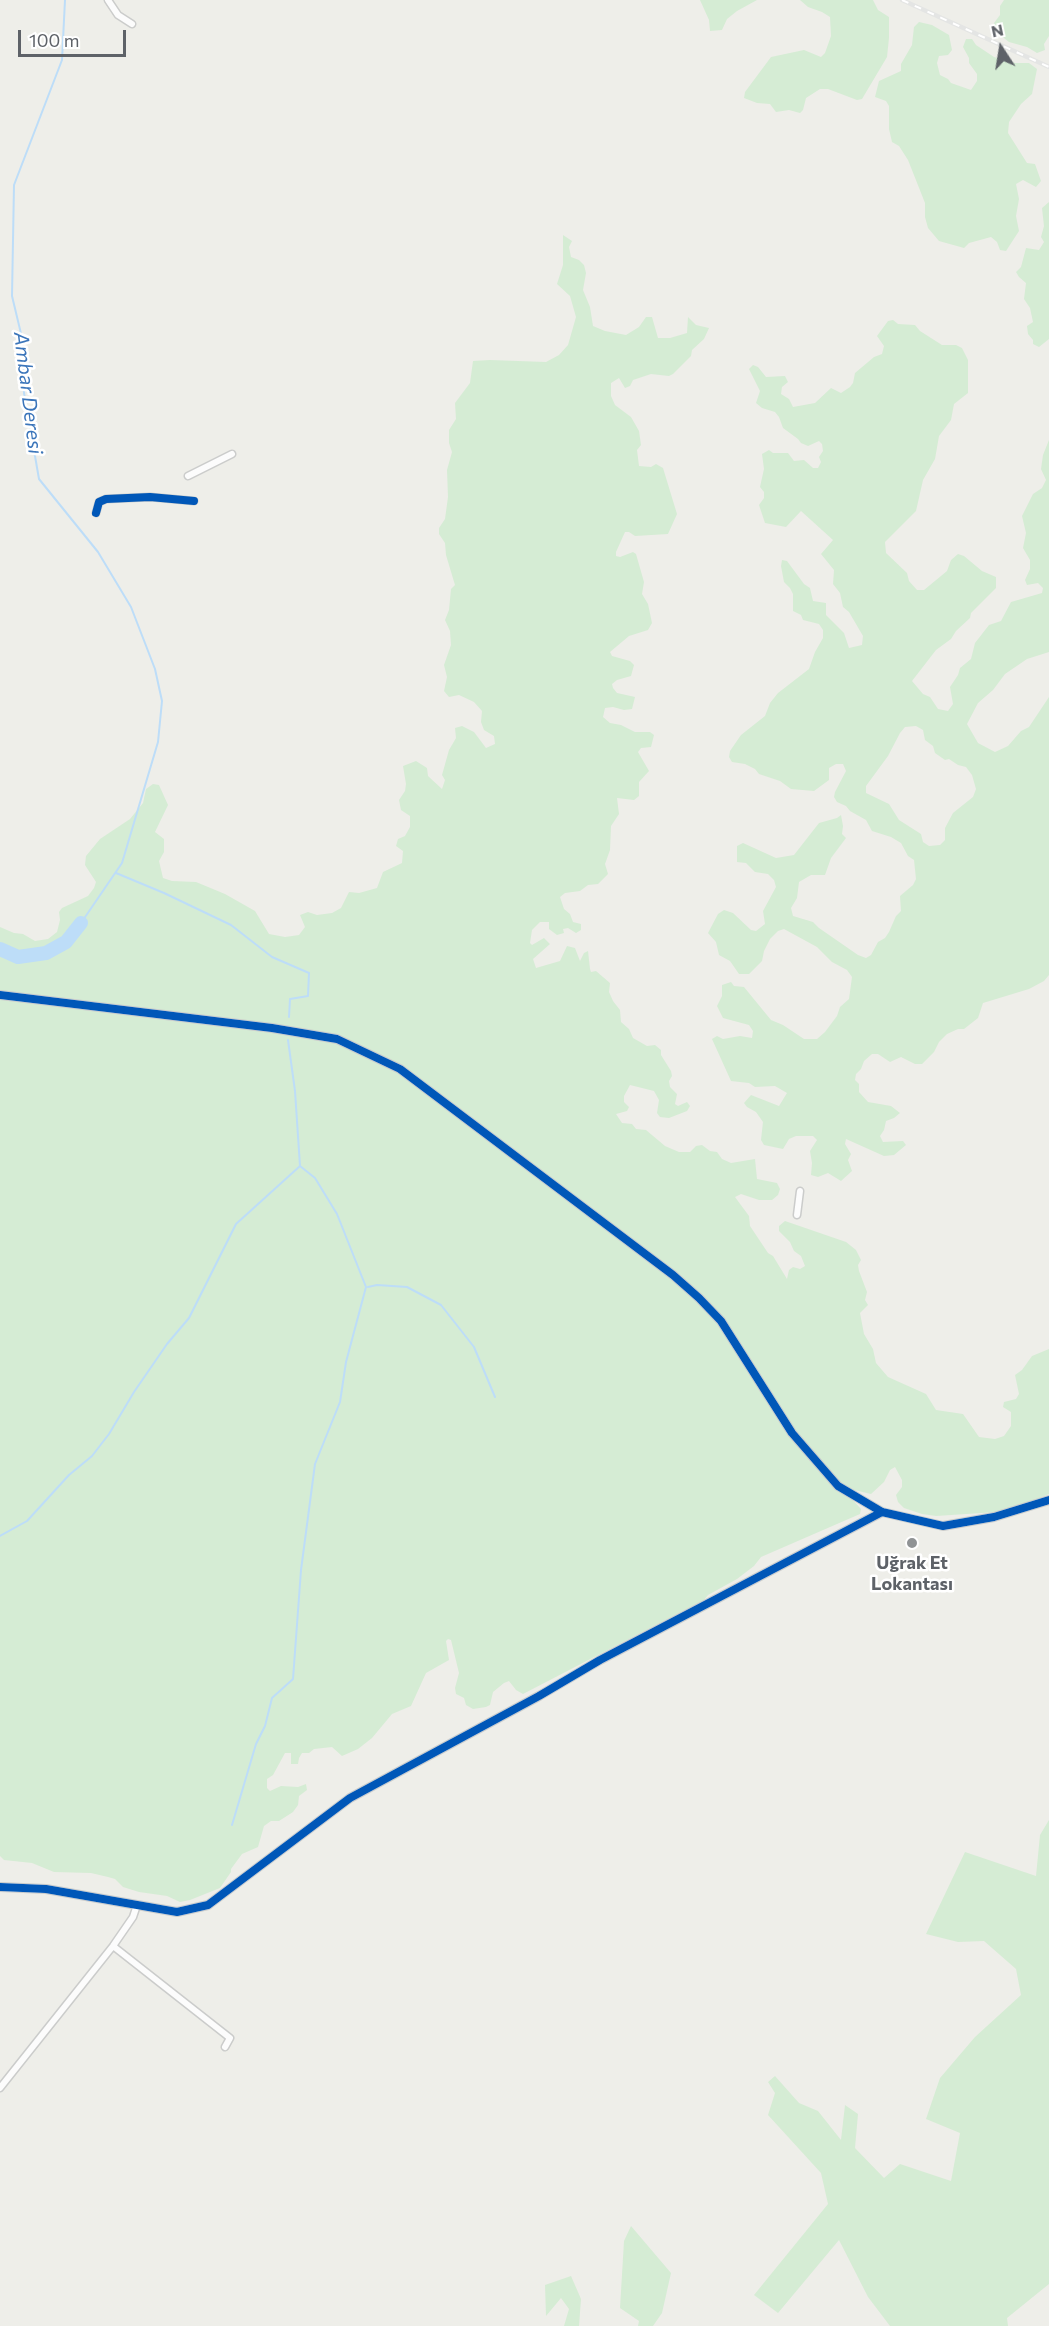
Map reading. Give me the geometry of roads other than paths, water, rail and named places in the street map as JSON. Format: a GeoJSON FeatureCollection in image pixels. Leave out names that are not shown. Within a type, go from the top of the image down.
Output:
{"type":"FeatureCollection","features":[{"type":"Feature","properties":{"kind":"street"},"geometry":{"type":"LineString","coordinates":[[108,0],[118,15],[132,24]]}},
{"type":"Feature","properties":{"kind":"street"},"geometry":{"type":"LineString","coordinates":[[188,476],[232,454]]}},
{"type":"Feature","properties":{"kind":"street"},"geometry":{"type":"LineString","coordinates":[[96,513],[99,502],[106,499],[150,497],[194,501]]}},
{"type":"Feature","properties":{"kind":"street"},"geometry":{"type":"LineString","coordinates":[[0,995],[272,1028],[337,1039],[400,1069],[664,1268],[699,1298],[721,1321],[792,1433],[838,1485],[882,1512],[944,1526],[994,1517],[1049,1500]]}},
{"type":"Feature","properties":{"kind":"street"},"geometry":{"type":"LineString","coordinates":[[797,1215],[800,1191]]}},
{"type":"Feature","properties":{"kind":"street"},"geometry":{"type":"LineString","coordinates":[[0,1887],[46,1889],[177,1912],[208,1905],[350,1798],[539,1696],[600,1660],[882,1512]]}},
{"type":"Feature","properties":{"kind":"street"},"geometry":{"type":"LineString","coordinates":[[0,2088],[113,1946],[133,1917],[137,1905]]}},
{"type":"Feature","properties":{"kind":"street"},"geometry":{"type":"LineString","coordinates":[[113,1946],[231,2038],[225,2047]]}},
{"type":"Feature","properties":{"kind":"waterway","name":"Ambar Deresi"},"geometry":{"type":"LineString","coordinates":[[65,0],[62,60],[14,185],[12,296],[23,342],[24,393],[39,479],[98,552],[131,607],[155,669],[162,701],[158,742],[122,863],[81,923]]}},
{"type":"Feature","properties":{"kind":"waterway"},"geometry":{"type":"LineString","coordinates":[[116,873],[231,925],[272,957],[309,973],[308,996],[290,999],[289,1017]]}},
{"type":"Feature","properties":{"kind":"waterway"},"geometry":{"type":"LineString","coordinates":[[0,949],[18,957],[46,953],[66,942],[81,923]]}},
{"type":"Feature","properties":{"kind":"waterway"},"geometry":{"type":"LineString","coordinates":[[0,1536],[27,1521],[69,1475],[92,1456],[109,1434],[167,1344],[189,1318],[236,1224],[300,1166],[295,1091],[288,1040]]}},
{"type":"Feature","properties":{"kind":"waterway"},"geometry":{"type":"LineString","coordinates":[[232,1825],[272,1698],[293,1679],[301,1570],[315,1464],[340,1402],[346,1362],[366,1287],[337,1214],[315,1178],[300,1166]]}},
{"type":"Feature","properties":{"kind":"waterway"},"geometry":{"type":"LineString","coordinates":[[368,1287],[377,1285],[407,1287],[441,1305],[474,1347],[495,1397]]}},
{"type":"Feature","properties":{"kind":"railway"},"geometry":{"type":"LineString","coordinates":[[902,0],[1049,67]]}},
{"type":"Feature","properties":{"kind":"place","name":"Uğrak Et Lokantası"},"geometry":{"type":"Point","coordinates":[912,1543]}}]}
